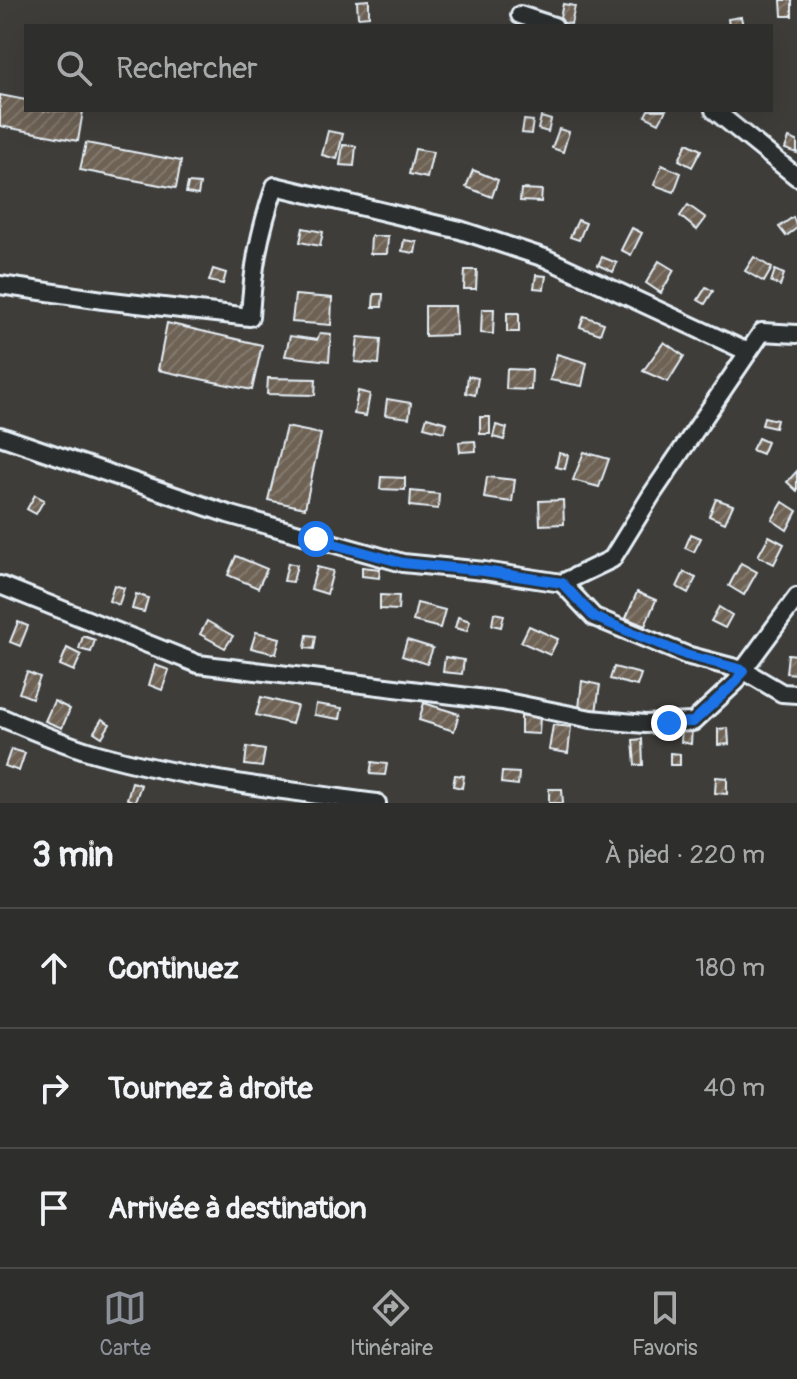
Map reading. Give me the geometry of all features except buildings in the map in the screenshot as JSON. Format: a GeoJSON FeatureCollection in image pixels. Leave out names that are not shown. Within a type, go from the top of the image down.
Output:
{"type":"FeatureCollection","features":[{"type":"Feature","properties":{"kind":"street"},"geometry":{"type":"LineString","coordinates":[[520,15],[548,24]]}},
{"type":"Feature","properties":{"kind":"street"},"geometry":{"type":"LineString","coordinates":[[716,112],[797,177]]}},
{"type":"Feature","properties":{"kind":"street"},"geometry":{"type":"LineString","coordinates":[[0,285],[250,317],[253,265],[275,186],[460,230],[545,258],[748,352]]}},
{"type":"Feature","properties":{"kind":"street"},"geometry":{"type":"LineString","coordinates":[[0,436],[228,514],[403,563],[562,583],[612,559],[652,494],[762,332],[797,334]]}},
{"type":"Feature","properties":{"kind":"street"},"geometry":{"type":"LineString","coordinates":[[562,583],[594,617],[686,655],[743,670],[782,693],[797,694]]}},
{"type":"Feature","properties":{"kind":"street"},"geometry":{"type":"LineString","coordinates":[[0,585],[198,664],[473,697],[591,719],[645,724],[693,722],[736,682],[797,597]]}},
{"type":"Feature","properties":{"kind":"street"},"geometry":{"type":"LineString","coordinates":[[0,717],[96,753],[208,779],[377,803]]}},
{"type":"Feature","properties":{"kind":"route"},"geometry":{"type":"LineString","coordinates":[[316,539],[403,563],[562,583],[594,617],[686,655],[743,670],[736,682],[693,722],[669,723]]}}]}
